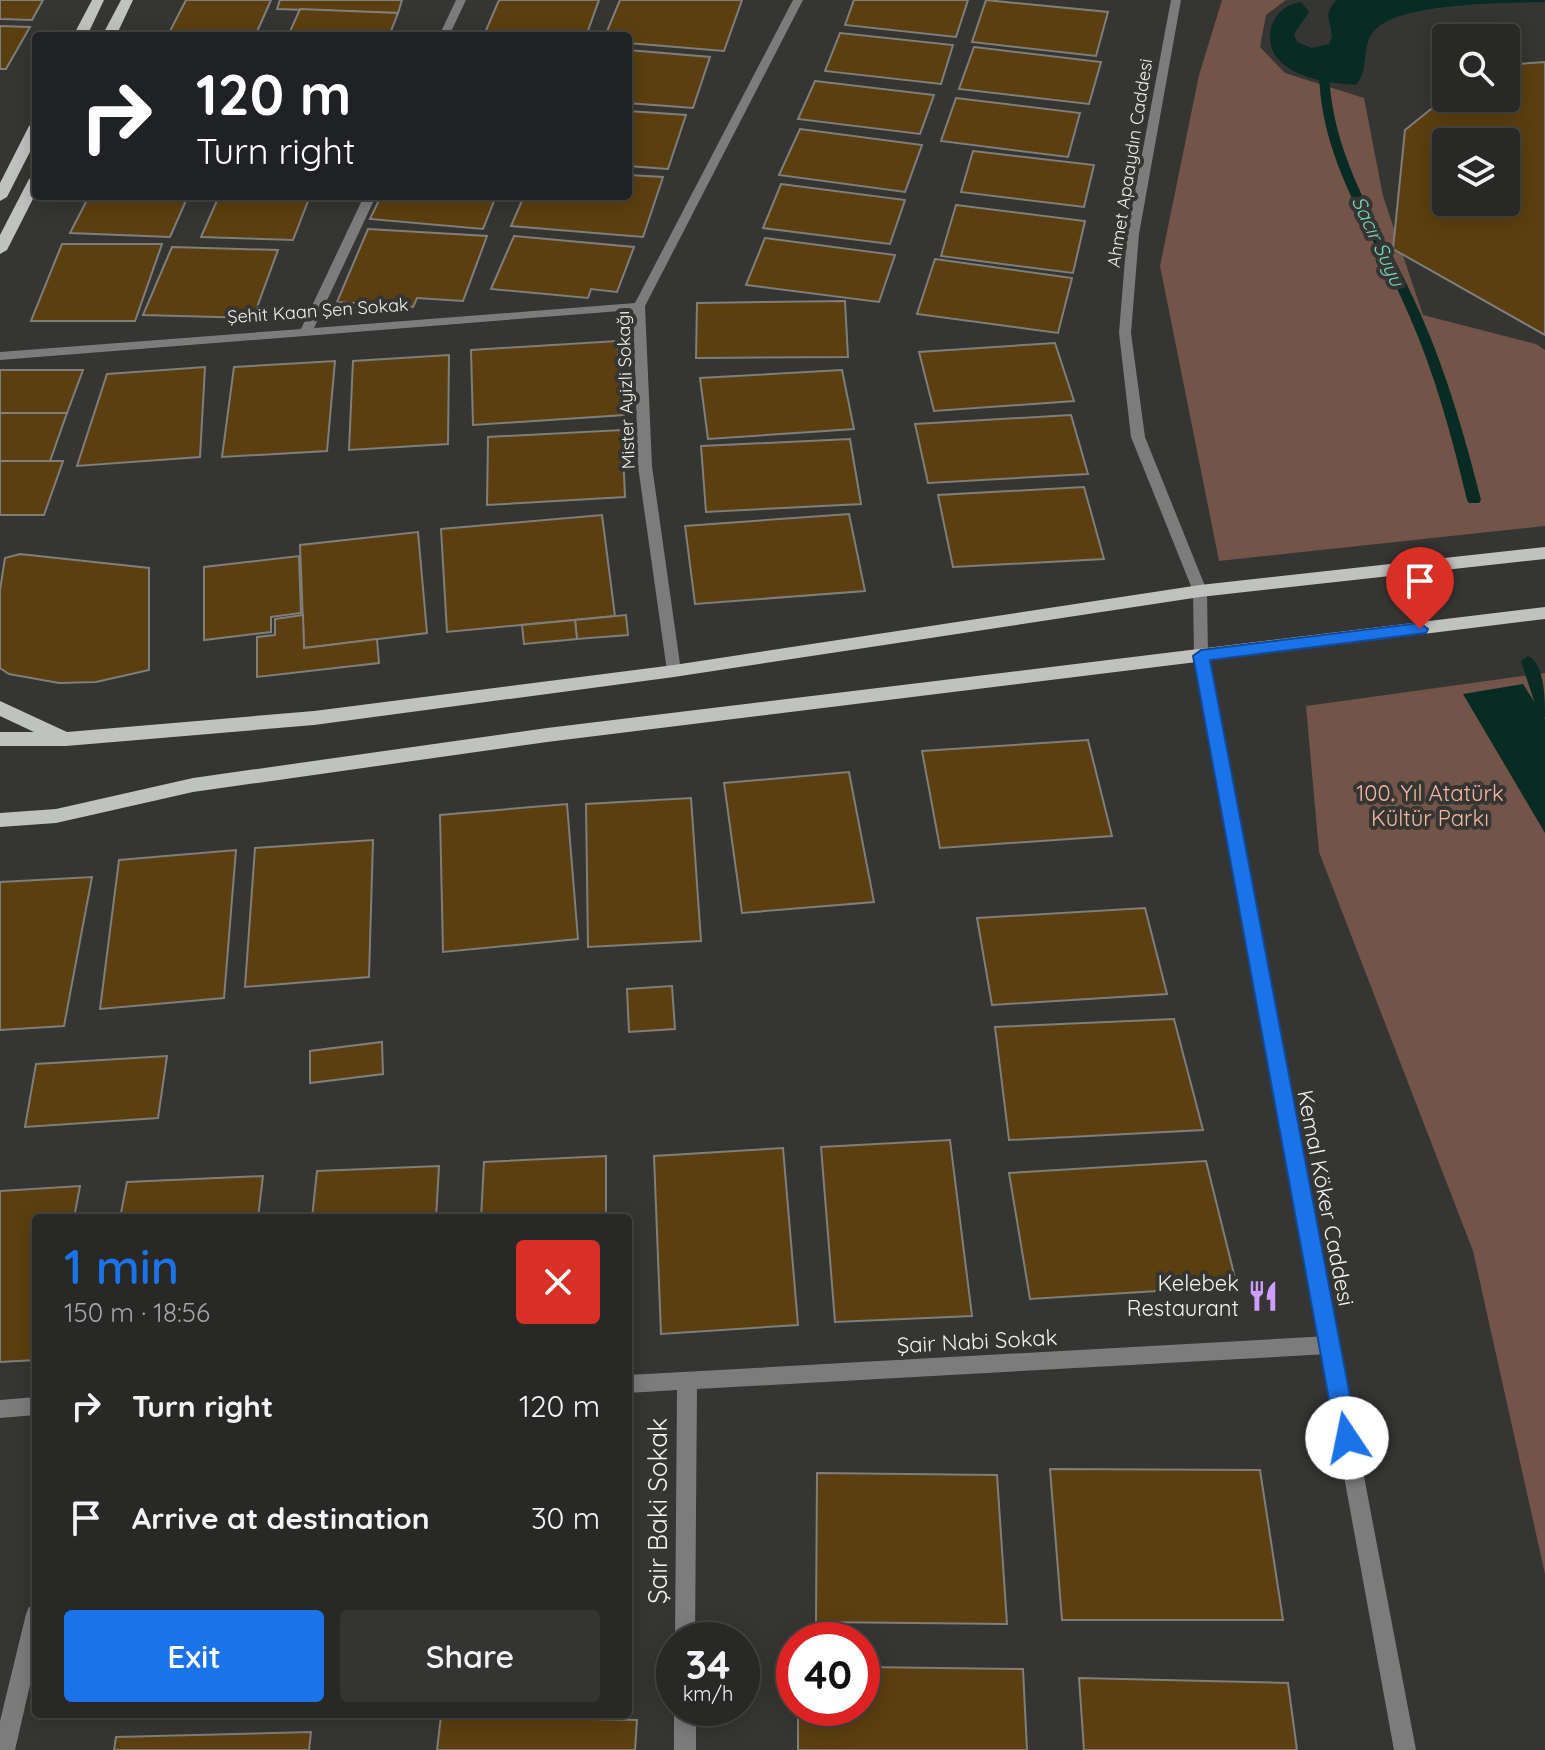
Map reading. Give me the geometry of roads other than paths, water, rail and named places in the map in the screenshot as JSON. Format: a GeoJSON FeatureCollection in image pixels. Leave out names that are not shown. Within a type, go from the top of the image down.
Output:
{"type":"FeatureCollection","features":[{"type":"Feature","properties":{"kind":"main road"},"geometry":{"type":"LineString","coordinates":[[82,32],[98,0]]}},
{"type":"Feature","properties":{"kind":"main road"},"geometry":{"type":"LineString","coordinates":[[111,32],[127,0]]}},
{"type":"Feature","properties":{"kind":"main road"},"geometry":{"type":"LineString","coordinates":[[0,197],[32,134]]}},
{"type":"Feature","properties":{"kind":"main road"},"geometry":{"type":"LineString","coordinates":[[0,250],[32,187]]}},
{"type":"Feature","properties":{"kind":"main road"},"geometry":{"type":"LineString","coordinates":[[0,739],[66,739],[314,718],[674,671],[1200,591],[1545,553]]}},
{"type":"Feature","properties":{"kind":"main road"},"geometry":{"type":"LineString","coordinates":[[0,831],[193,785],[547,735],[1545,613]]}},
{"type":"Feature","properties":{"kind":"main road"},"geometry":{"type":"LineString","coordinates":[[0,708],[66,739]]}},
{"type":"Feature","properties":{"kind":"main road"},"geometry":{"type":"LineString","coordinates":[[0,820],[56,816]]}},
{"type":"Feature","properties":{"kind":"street"},"geometry":{"type":"LineString","coordinates":[[446,32],[461,0]]}},
{"type":"Feature","properties":{"kind":"street","name":"Mister Ayizli Sokağı"},"geometry":{"type":"LineString","coordinates":[[674,671],[645,466],[639,306],[798,0]]}},
{"type":"Feature","properties":{"kind":"street","name":"Ahmet Apaaydın Caddesi"},"geometry":{"type":"LineString","coordinates":[[1176,0],[1133,234],[1125,333],[1138,437],[1200,591],[1201,656]]}},
{"type":"Feature","properties":{"kind":"street"},"geometry":{"type":"LineString","coordinates":[[307,330],[368,200]]}},
{"type":"Feature","properties":{"kind":"street","name":"Şehit Kaan Şen Sokak"},"geometry":{"type":"LineString","coordinates":[[0,356],[639,306]]}},
{"type":"Feature","properties":{"kind":"street","name":"Kemal Köker Caddesi"},"geometry":{"type":"LineString","coordinates":[[1201,656],[1405,1750]]}},
{"type":"Feature","properties":{"kind":"street","name":"Şair Nabi Sokak"},"geometry":{"type":"LineString","coordinates":[[632,1384],[1329,1345]]}},
{"type":"Feature","properties":{"kind":"street","name":"Şair Baki Sokak"},"geometry":{"type":"LineString","coordinates":[[685,1622],[687,1382]]}},
{"type":"Feature","properties":{"kind":"street"},"geometry":{"type":"LineString","coordinates":[[0,1409],[32,1406]]}},
{"type":"Feature","properties":{"kind":"street"},"geometry":{"type":"LineString","coordinates":[[4,1750],[32,1631]]}},
{"type":"Feature","properties":{"kind":"street"},"geometry":{"type":"LineString","coordinates":[[685,1726],[685,1750]]}},
{"type":"Feature","properties":{"kind":"waterway","name":"Sacır Suyu"},"geometry":{"type":"LineString","coordinates":[[1324,60],[1323,91],[1329,124],[1340,157],[1402,286],[1433,360],[1449,406],[1474,500]]}},
{"type":"Feature","properties":{"kind":"waterway","name":"Sacır Suyu"},"geometry":{"type":"LineString","coordinates":[[1528,661],[1545,713]]}},
{"type":"Feature","properties":{"kind":"place","name":"Kelebek Restaurant"},"geometry":{"type":"Point","coordinates":[1263,1296]}},
{"type":"Feature","properties":{"kind":"park label","name":"100. Yıl Atatürk Kültür Parkı"},"geometry":{"type":"Point","coordinates":[1430,806]}}]}
